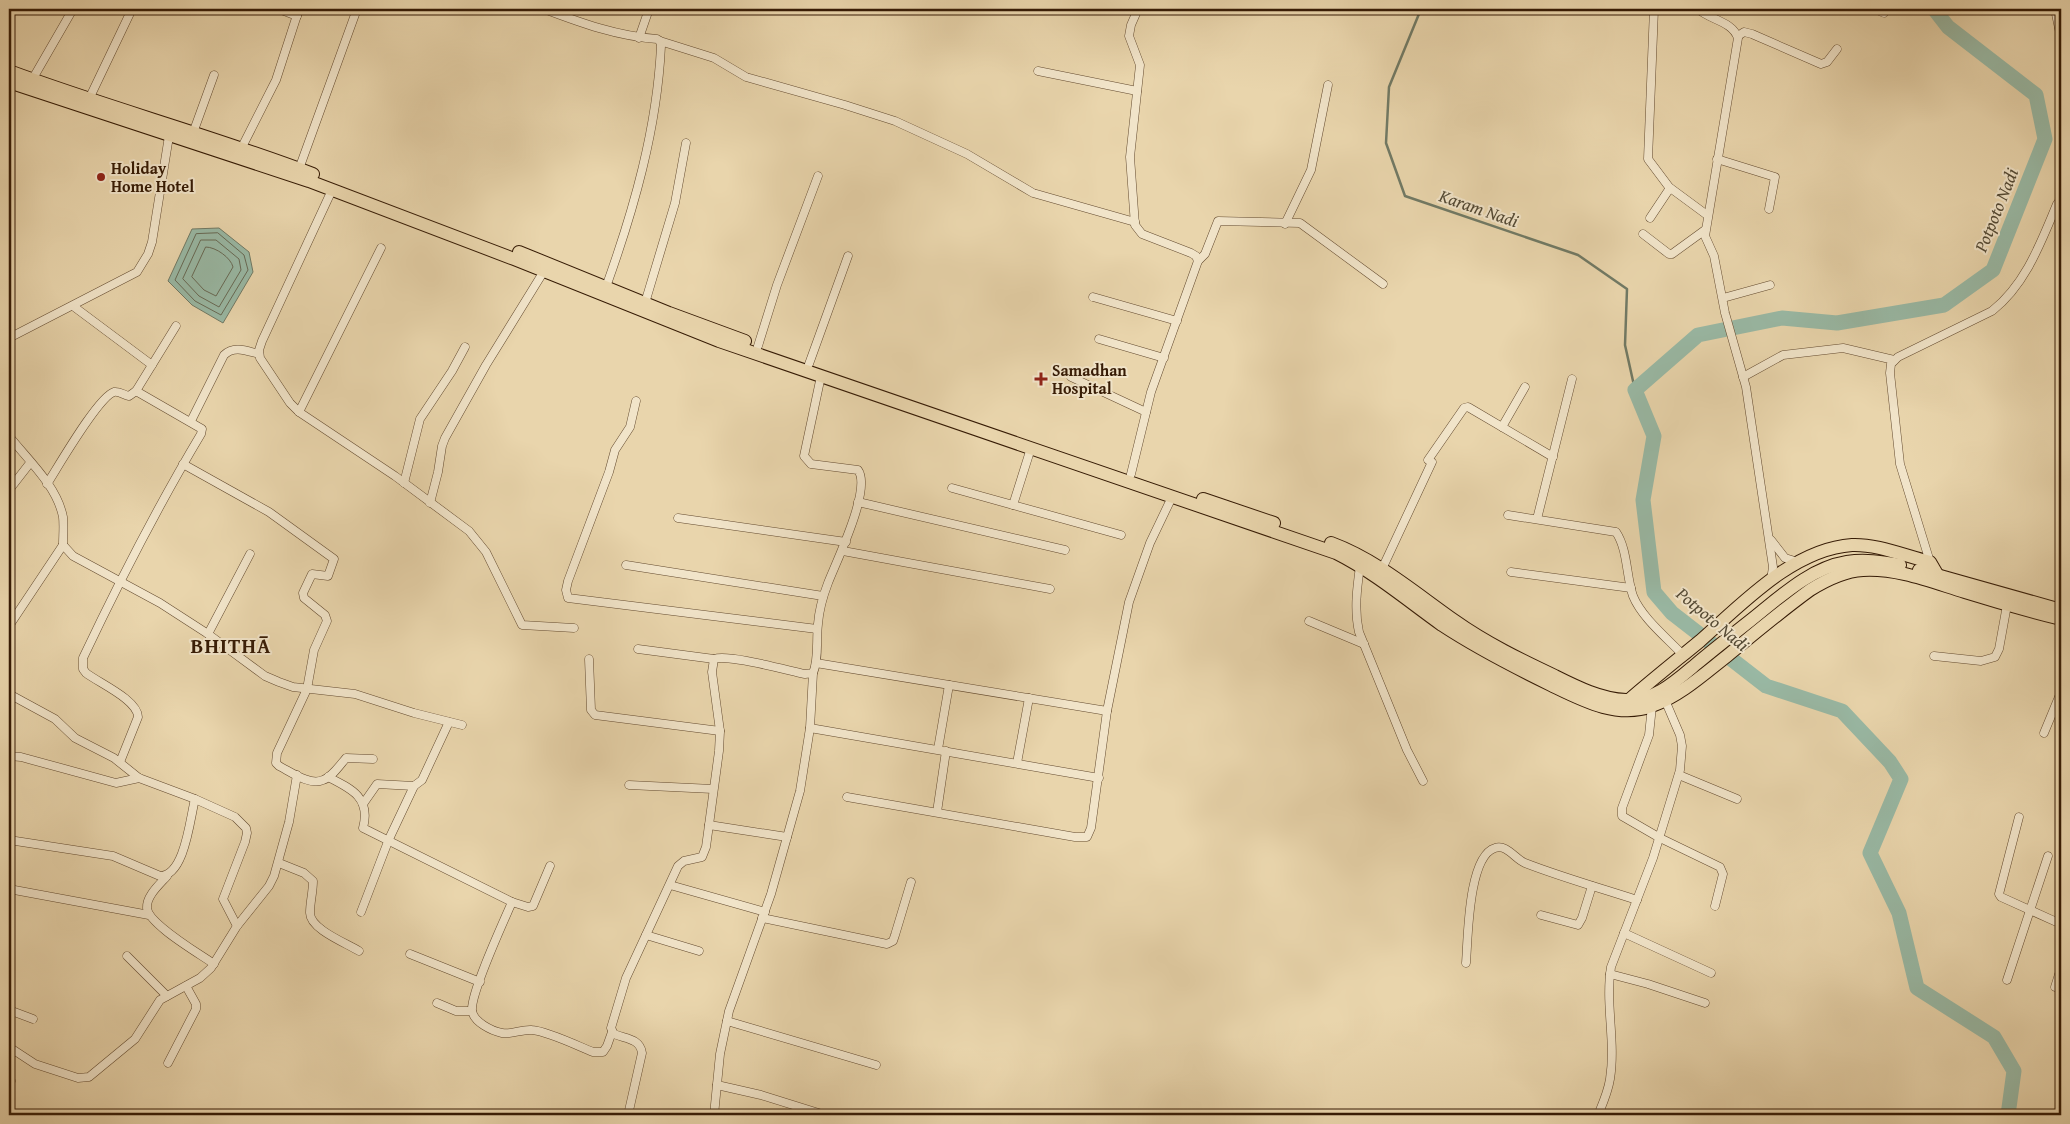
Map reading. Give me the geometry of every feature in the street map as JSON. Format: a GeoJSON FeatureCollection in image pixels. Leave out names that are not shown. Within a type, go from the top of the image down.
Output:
{"type":"FeatureCollection","features":[{"type":"Feature","properties":{"kind":"main road"},"geometry":{"type":"LineString","coordinates":[[9,72],[89,99],[112,112],[169,136],[218,150],[332,190],[821,376],[1336,553],[1360,566],[1442,624],[1492,656],[1568,693],[1631,710],[1652,706],[1665,700],[1785,600],[1837,576],[1862,570],[1893,572],[1937,579],[2061,610]]}},
{"type":"Feature","properties":{"kind":"main road"},"geometry":{"type":"LineString","coordinates":[[9,82],[193,133],[242,149],[606,286],[645,303],[668,317],[758,346],[1339,546],[1382,569],[1475,634],[1610,703],[1650,696],[1702,668]]}},
{"type":"Feature","properties":{"kind":"main road"},"geometry":{"type":"LineString","coordinates":[[1628,700],[1765,585],[1798,562],[1819,552],[1852,545],[1871,547],[1930,562],[1937,579],[2007,605],[2061,619]]}},
{"type":"Feature","properties":{"kind":"street"},"geometry":{"type":"LineString","coordinates":[[32,80],[73,9]]}},
{"type":"Feature","properties":{"kind":"street"},"geometry":{"type":"LineString","coordinates":[[89,99],[132,9]]}},
{"type":"Feature","properties":{"kind":"street"},"geometry":{"type":"LineString","coordinates":[[242,149],[276,80],[298,12],[279,9]]}},
{"type":"Feature","properties":{"kind":"street"},"geometry":{"type":"LineString","coordinates":[[299,169],[356,9]]}},
{"type":"Feature","properties":{"kind":"street"},"geometry":{"type":"LineString","coordinates":[[544,9],[595,28],[660,41],[714,58],[746,77],[895,121],[967,154],[1033,193],[1135,222]]}},
{"type":"Feature","properties":{"kind":"street"},"geometry":{"type":"LineString","coordinates":[[639,38],[649,9]]}},
{"type":"Feature","properties":{"kind":"street"},"geometry":{"type":"LineString","coordinates":[[1138,9],[1131,25],[1129,36],[1140,60],[1130,157],[1136,228],[1142,234],[1191,253],[1196,256],[1198,262]]}},
{"type":"Feature","properties":{"kind":"street"},"geometry":{"type":"LineString","coordinates":[[1654,9],[1648,155],[1650,164],[1670,188],[1707,215]]}},
{"type":"Feature","properties":{"kind":"street"},"geometry":{"type":"LineString","coordinates":[[1696,9],[1730,27],[1738,36],[1707,215],[1705,238],[1714,256],[1725,313],[1743,376],[1773,567],[1765,585]]}},
{"type":"Feature","properties":{"kind":"street"},"geometry":{"type":"LineString","coordinates":[[1875,9],[1884,13]]}},
{"type":"Feature","properties":{"kind":"street"},"geometry":{"type":"LineString","coordinates":[[2055,9],[2061,38]]}},
{"type":"Feature","properties":{"kind":"street"},"geometry":{"type":"LineString","coordinates":[[1738,36],[1744,32],[1752,34],[1821,64],[1827,62],[1837,49]]}},
{"type":"Feature","properties":{"kind":"street"},"geometry":{"type":"LineString","coordinates":[[606,286],[623,238],[647,150],[661,50],[660,41]]}},
{"type":"Feature","properties":{"kind":"street"},"geometry":{"type":"LineString","coordinates":[[1038,71],[1137,91]]}},
{"type":"Feature","properties":{"kind":"street"},"geometry":{"type":"LineString","coordinates":[[193,133],[214,75]]}},
{"type":"Feature","properties":{"kind":"street"},"geometry":{"type":"LineString","coordinates":[[1285,224],[1311,170],[1328,85]]}},
{"type":"Feature","properties":{"kind":"street"},"geometry":{"type":"LineString","coordinates":[[9,338],[137,272],[143,264],[152,242],[169,136]]}},
{"type":"Feature","properties":{"kind":"street"},"geometry":{"type":"LineString","coordinates":[[645,303],[675,203],[686,143]]}},
{"type":"Feature","properties":{"kind":"street"},"geometry":{"type":"LineString","coordinates":[[1717,159],[1774,177],[1776,179],[1769,209]]}},
{"type":"Feature","properties":{"kind":"street"},"geometry":{"type":"LineString","coordinates":[[758,346],[777,285],[818,176]]}},
{"type":"Feature","properties":{"kind":"street"},"geometry":{"type":"LineString","coordinates":[[1650,218],[1670,188]]}},
{"type":"Feature","properties":{"kind":"street"},"geometry":{"type":"LineString","coordinates":[[332,190],[262,340],[260,354],[270,374],[290,403],[299,412],[404,483],[469,531],[486,552],[522,625],[574,628]]}},
{"type":"Feature","properties":{"kind":"street"},"geometry":{"type":"LineString","coordinates":[[1930,562],[1900,464],[1890,374],[1891,364],[1894,360],[1992,311],[2002,303],[2024,276],[2061,199]]}},
{"type":"Feature","properties":{"kind":"street"},"geometry":{"type":"LineString","coordinates":[[1131,474],[1146,412],[1177,320],[1198,262],[1206,254],[1218,221],[1303,225],[1383,284]]}},
{"type":"Feature","properties":{"kind":"street"},"geometry":{"type":"LineString","coordinates":[[1642,234],[1669,254],[1672,254],[1705,230]]}},
{"type":"Feature","properties":{"kind":"street"},"geometry":{"type":"LineString","coordinates":[[299,412],[381,248]]}},
{"type":"Feature","properties":{"kind":"street"},"geometry":{"type":"LineString","coordinates":[[809,364],[848,256]]}},
{"type":"Feature","properties":{"kind":"street"},"geometry":{"type":"LineString","coordinates":[[430,503],[445,438],[544,271]]}},
{"type":"Feature","properties":{"kind":"street"},"geometry":{"type":"LineString","coordinates":[[1722,298],[1770,285]]}},
{"type":"Feature","properties":{"kind":"street"},"geometry":{"type":"LineString","coordinates":[[1093,297],[1177,320]]}},
{"type":"Feature","properties":{"kind":"street"},"geometry":{"type":"LineString","coordinates":[[73,306],[152,365]]}},
{"type":"Feature","properties":{"kind":"street"},"geometry":{"type":"LineString","coordinates":[[47,484],[102,401],[113,392],[129,396],[136,390],[176,326]]}},
{"type":"Feature","properties":{"kind":"street"},"geometry":{"type":"LineString","coordinates":[[1099,339],[1164,358]]}},
{"type":"Feature","properties":{"kind":"street"},"geometry":{"type":"LineString","coordinates":[[404,483],[420,420],[452,371],[465,347]]}},
{"type":"Feature","properties":{"kind":"street"},"geometry":{"type":"LineString","coordinates":[[1743,376],[1783,356],[1843,348],[1894,360]]}},
{"type":"Feature","properties":{"kind":"street"},"geometry":{"type":"LineString","coordinates":[[191,421],[224,355],[228,351],[235,349],[260,354]]}},
{"type":"Feature","properties":{"kind":"street"},"geometry":{"type":"LineString","coordinates":[[714,1115],[720,1054],[729,1010],[763,915],[800,791],[810,728],[812,673],[816,663],[818,629],[823,596],[846,542],[858,502],[862,478],[858,470],[811,464],[804,456],[821,376]]}},
{"type":"Feature","properties":{"kind":"street"},"geometry":{"type":"LineString","coordinates":[[1071,377],[1146,412]]}},
{"type":"Feature","properties":{"kind":"street"},"geometry":{"type":"LineString","coordinates":[[1537,519],[1572,379]]}},
{"type":"Feature","properties":{"kind":"street"},"geometry":{"type":"LineString","coordinates":[[1502,427],[1525,387]]}},
{"type":"Feature","properties":{"kind":"street"},"geometry":{"type":"LineString","coordinates":[[120,762],[138,717],[138,712],[132,703],[86,673],[82,663],[121,581],[202,430],[201,427],[136,390]]}},
{"type":"Feature","properties":{"kind":"street"},"geometry":{"type":"LineString","coordinates":[[636,402],[630,427],[614,450],[606,481],[568,581],[566,595],[573,599],[818,629]]}},
{"type":"Feature","properties":{"kind":"street"},"geometry":{"type":"LineString","coordinates":[[1382,569],[1430,461],[1466,407],[1552,457]]}},
{"type":"Feature","properties":{"kind":"street"},"geometry":{"type":"LineString","coordinates":[[9,436],[58,500],[63,519],[62,545],[9,626]]}},
{"type":"Feature","properties":{"kind":"street"},"geometry":{"type":"LineString","coordinates":[[1013,505],[1031,448]]}},
{"type":"Feature","properties":{"kind":"street"},"geometry":{"type":"LineString","coordinates":[[9,490],[30,462]]}},
{"type":"Feature","properties":{"kind":"street"},"geometry":{"type":"LineString","coordinates":[[183,464],[269,512],[334,559],[328,576],[312,574],[303,593],[304,598],[327,618],[314,650],[308,689],[276,758],[279,766],[310,781],[323,781],[346,758],[373,759]]}},
{"type":"Feature","properties":{"kind":"street"},"geometry":{"type":"LineString","coordinates":[[952,488],[1121,535]]}},
{"type":"Feature","properties":{"kind":"street"},"geometry":{"type":"LineString","coordinates":[[847,797],[1082,838],[1087,837],[1099,778],[1107,711],[1132,588],[1150,543],[1172,497]]}},
{"type":"Feature","properties":{"kind":"street"},"geometry":{"type":"LineString","coordinates":[[858,502],[1065,550]]}},
{"type":"Feature","properties":{"kind":"street"},"geometry":{"type":"LineString","coordinates":[[1508,514],[1616,532],[1621,542],[1631,588],[1637,603],[1654,624],[1685,654]]}},
{"type":"Feature","properties":{"kind":"street"},"geometry":{"type":"LineString","coordinates":[[678,518],[846,542]]}},
{"type":"Feature","properties":{"kind":"street"},"geometry":{"type":"LineString","coordinates":[[1769,538],[1785,558],[1798,562]]}},
{"type":"Feature","properties":{"kind":"street"},"geometry":{"type":"LineString","coordinates":[[62,545],[73,556],[121,581],[208,634],[265,676],[294,687],[355,694],[462,725]]}},
{"type":"Feature","properties":{"kind":"street"},"geometry":{"type":"LineString","coordinates":[[843,551],[1050,588]]}},
{"type":"Feature","properties":{"kind":"street"},"geometry":{"type":"LineString","coordinates":[[208,634],[250,554]]}},
{"type":"Feature","properties":{"kind":"street"},"geometry":{"type":"LineString","coordinates":[[626,566],[823,596]]}},
{"type":"Feature","properties":{"kind":"street"},"geometry":{"type":"LineString","coordinates":[[1360,566],[1356,597],[1356,620],[1407,750],[1422,781]]}},
{"type":"Feature","properties":{"kind":"street"},"geometry":{"type":"LineString","coordinates":[[1511,572],[1631,588]]}},
{"type":"Feature","properties":{"kind":"street"},"geometry":{"type":"LineString","coordinates":[[1934,656],[1981,661],[1995,657],[1999,649],[2007,605]]}},
{"type":"Feature","properties":{"kind":"street"},"geometry":{"type":"LineString","coordinates":[[1309,621],[1364,644]]}},
{"type":"Feature","properties":{"kind":"street"},"geometry":{"type":"LineString","coordinates":[[638,649],[714,659],[733,659],[805,674],[812,673]]}},
{"type":"Feature","properties":{"kind":"street"},"geometry":{"type":"LineString","coordinates":[[590,659],[591,710],[595,715],[720,731]]}},
{"type":"Feature","properties":{"kind":"street"},"geometry":{"type":"LineString","coordinates":[[512,902],[480,982],[472,1011],[476,1018],[494,1030],[513,1034],[532,1030],[593,1052],[603,1052],[612,1032],[613,1020],[626,978],[678,866],[684,861],[702,858],[706,847],[720,731],[712,672],[714,659]]}},
{"type":"Feature","properties":{"kind":"street"},"geometry":{"type":"LineString","coordinates":[[816,663],[1107,711]]}},
{"type":"Feature","properties":{"kind":"street"},"geometry":{"type":"LineString","coordinates":[[937,812],[949,685]]}},
{"type":"Feature","properties":{"kind":"street"},"geometry":{"type":"LineString","coordinates":[[2044,733],[2061,692]]}},
{"type":"Feature","properties":{"kind":"street"},"geometry":{"type":"LineString","coordinates":[[9,694],[54,719],[75,738],[120,762],[139,778],[195,798],[228,812],[241,821],[247,833],[245,842],[223,899],[237,926]]}},
{"type":"Feature","properties":{"kind":"street"},"geometry":{"type":"LineString","coordinates":[[1017,763],[1029,698]]}},
{"type":"Feature","properties":{"kind":"street"},"geometry":{"type":"LineString","coordinates":[[1598,1115],[1606,1098],[1610,1079],[1610,974],[1660,838],[1683,756],[1680,735],[1665,700]]}},
{"type":"Feature","properties":{"kind":"street"},"geometry":{"type":"LineString","coordinates":[[1652,706],[1649,735],[1621,812],[1625,820],[1720,867],[1723,874],[1715,906]]}},
{"type":"Feature","properties":{"kind":"street"},"geometry":{"type":"LineString","coordinates":[[361,912],[389,840],[414,786],[422,780],[449,722]]}},
{"type":"Feature","properties":{"kind":"street"},"geometry":{"type":"LineString","coordinates":[[810,728],[1099,778]]}},
{"type":"Feature","properties":{"kind":"street"},"geometry":{"type":"LineString","coordinates":[[9,756],[21,756],[116,783],[139,778]]}},
{"type":"Feature","properties":{"kind":"street"},"geometry":{"type":"LineString","coordinates":[[9,1047],[35,1064],[84,1078],[89,1077],[135,1039],[156,1005],[167,996],[200,978],[214,964],[237,926],[270,886],[279,863],[297,775]]}},
{"type":"Feature","properties":{"kind":"street"},"geometry":{"type":"LineString","coordinates":[[1678,775],[1737,799]]}},
{"type":"Feature","properties":{"kind":"street"},"geometry":{"type":"LineString","coordinates":[[328,777],[352,790],[363,804],[366,814],[363,828],[512,902],[528,907],[533,906],[550,866]]}},
{"type":"Feature","properties":{"kind":"street"},"geometry":{"type":"LineString","coordinates":[[363,804],[377,784],[414,786]]}},
{"type":"Feature","properties":{"kind":"street"},"geometry":{"type":"LineString","coordinates":[[629,784],[713,790]]}},
{"type":"Feature","properties":{"kind":"street"},"geometry":{"type":"LineString","coordinates":[[195,798],[182,856],[178,864],[148,901],[147,907],[149,915],[163,929],[214,964]]}},
{"type":"Feature","properties":{"kind":"street"},"geometry":{"type":"LineString","coordinates":[[2019,817],[1998,891],[2001,897],[2061,924]]}},
{"type":"Feature","properties":{"kind":"street"},"geometry":{"type":"LineString","coordinates":[[709,825],[787,837]]}},
{"type":"Feature","properties":{"kind":"street"},"geometry":{"type":"LineString","coordinates":[[9,840],[113,856],[160,876],[167,876]]}},
{"type":"Feature","properties":{"kind":"street"},"geometry":{"type":"LineString","coordinates":[[1466,963],[1472,888],[1490,850],[1501,847],[1522,862],[1637,900]]}},
{"type":"Feature","properties":{"kind":"street"},"geometry":{"type":"LineString","coordinates":[[2007,980],[2048,856]]}},
{"type":"Feature","properties":{"kind":"street"},"geometry":{"type":"LineString","coordinates":[[279,863],[304,873],[312,881],[310,910],[312,921],[328,934],[359,951]]}},
{"type":"Feature","properties":{"kind":"street"},"geometry":{"type":"LineString","coordinates":[[670,885],[763,915],[887,944],[893,940],[895,935],[910,882]]}},
{"type":"Feature","properties":{"kind":"street"},"geometry":{"type":"LineString","coordinates":[[1541,915],[1578,925],[1592,886]]}},
{"type":"Feature","properties":{"kind":"street"},"geometry":{"type":"LineString","coordinates":[[9,889],[149,915]]}},
{"type":"Feature","properties":{"kind":"street"},"geometry":{"type":"LineString","coordinates":[[1624,933],[1711,973]]}},
{"type":"Feature","properties":{"kind":"street"},"geometry":{"type":"LineString","coordinates":[[646,936],[699,951]]}},
{"type":"Feature","properties":{"kind":"street"},"geometry":{"type":"LineString","coordinates":[[410,954],[480,982]]}},
{"type":"Feature","properties":{"kind":"street"},"geometry":{"type":"LineString","coordinates":[[127,956],[167,996]]}},
{"type":"Feature","properties":{"kind":"street"},"geometry":{"type":"LineString","coordinates":[[2055,987],[2061,968]]}},
{"type":"Feature","properties":{"kind":"street"},"geometry":{"type":"LineString","coordinates":[[1610,974],[1648,984],[1705,1004]]}},
{"type":"Feature","properties":{"kind":"street"},"geometry":{"type":"LineString","coordinates":[[168,1063],[196,1009],[196,1004],[186,986]]}},
{"type":"Feature","properties":{"kind":"street"},"geometry":{"type":"LineString","coordinates":[[437,1003],[456,1012],[472,1011]]}},
{"type":"Feature","properties":{"kind":"street"},"geometry":{"type":"LineString","coordinates":[[9,1010],[33,1020]]}},
{"type":"Feature","properties":{"kind":"street"},"geometry":{"type":"LineString","coordinates":[[728,1021],[876,1065]]}},
{"type":"Feature","properties":{"kind":"street"},"geometry":{"type":"LineString","coordinates":[[612,1032],[616,1036],[636,1042],[642,1049],[628,1115]]}},
{"type":"Feature","properties":{"kind":"street"},"geometry":{"type":"LineString","coordinates":[[717,1085],[761,1095],[826,1115]]}},
{"type":"Feature","properties":{"kind":"water"},"geometry":{"type":"Polygon","coordinates":[[[219,228],[249,252],[253,272],[223,323],[192,305],[168,281],[192,229],[219,228]]]}},
{"type":"Feature","properties":{"kind":"waterway","name":"Karam Nadi"},"geometry":{"type":"LineString","coordinates":[[1421,9],[1389,87],[1386,143],[1405,196],[1578,255],[1627,289],[1625,345],[1635,390]]}},
{"type":"Feature","properties":{"kind":"waterway","name":"Potpoto Nadi"},"geometry":{"type":"LineString","coordinates":[[1934,9],[1948,27],[2036,95],[2045,139],[1993,270],[1944,305],[1837,323],[1782,318],[1698,335],[1635,390],[1654,436],[1643,500],[1654,592],[1672,613],[1766,686],[1842,711],[1890,762],[1901,779],[1870,853],[1899,913],[1917,988],[1994,1037],[2014,1071],[2008,1115]]}},
{"type":"Feature","properties":{"kind":"place","name":"Holiday Home Hotel"},"geometry":{"type":"Point","coordinates":[101,177]}},
{"type":"Feature","properties":{"kind":"place","name":"Samadhan Hospital"},"geometry":{"type":"Point","coordinates":[1041,379]}},
{"type":"Feature","properties":{"kind":"district","name":"BHITHĀ"},"geometry":{"type":"Point","coordinates":[231,645]}}]}
